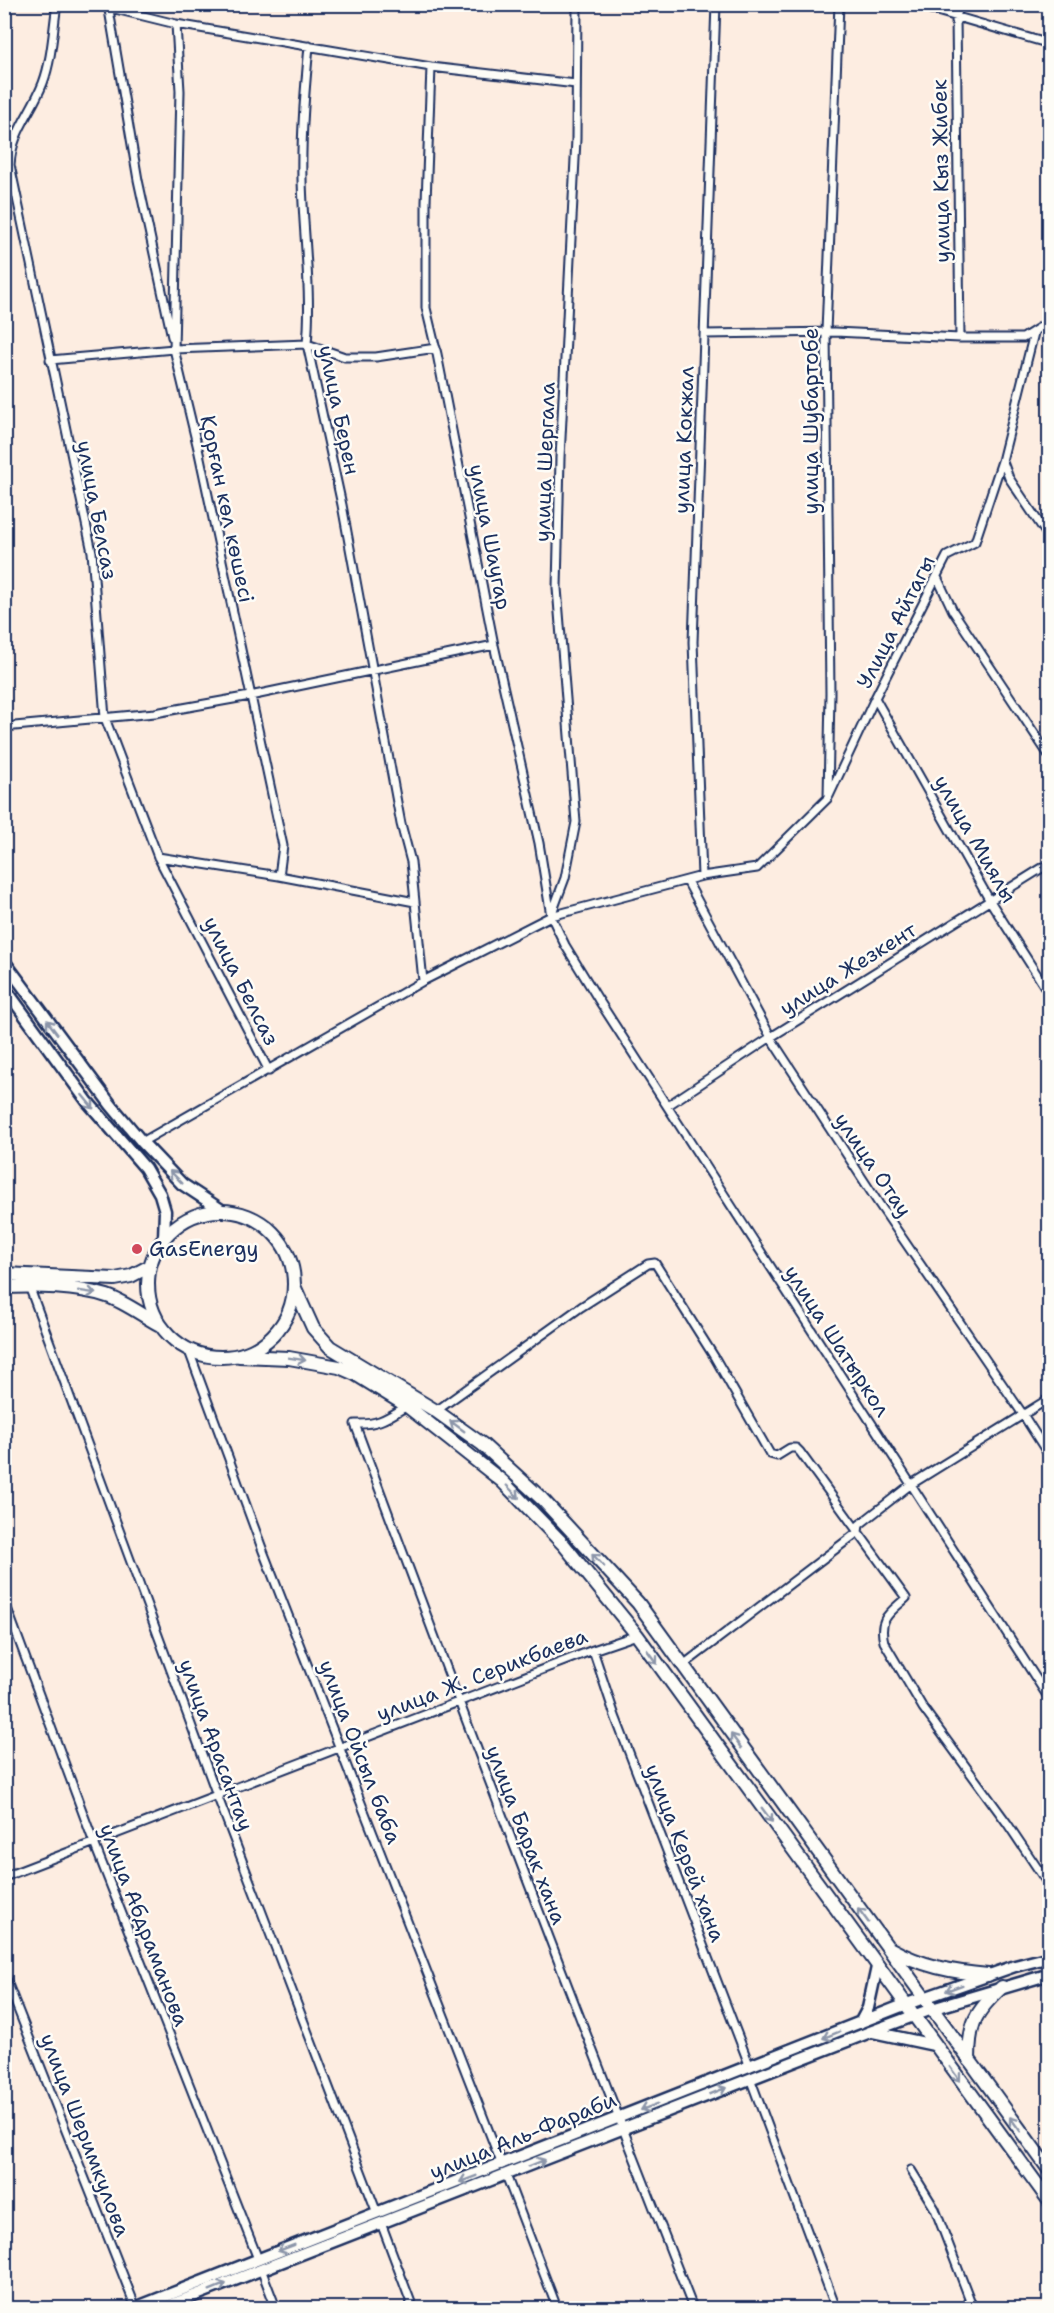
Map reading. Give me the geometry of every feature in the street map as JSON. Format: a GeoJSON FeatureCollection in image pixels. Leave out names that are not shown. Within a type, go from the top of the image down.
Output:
{"type":"FeatureCollection","features":[{"type":"Feature","properties":{"kind":"highway"},"geometry":{"type":"LineString","coordinates":[[1050,2171],[638,1603],[542,1499],[482,1444],[436,1411],[330,1347],[313,1328],[294,1286],[291,1263],[281,1243],[266,1226],[246,1216],[223,1211],[201,1214],[181,1223],[164,1238],[150,1266],[148,1286],[152,1306],[160,1325],[173,1340],[189,1351],[214,1357],[289,1358],[339,1367],[355,1374],[407,1406],[502,1481],[564,1545],[637,1635],[904,2005],[1050,2202]]}},
{"type":"Feature","properties":{"kind":"highway"},"geometry":{"type":"LineString","coordinates":[[4,1275],[115,1279],[131,1276],[150,1266]]}},
{"type":"Feature","properties":{"kind":"highway"},"geometry":{"type":"LineString","coordinates":[[4,1287],[29,1286],[86,1292],[108,1297],[160,1325]]}},
{"type":"Feature","properties":{"kind":"highway"},"geometry":{"type":"LineString","coordinates":[[239,1356],[261,1346],[278,1330],[290,1309],[294,1286]]}},
{"type":"Feature","properties":{"kind":"highway"},"geometry":{"type":"LineString","coordinates":[[886,1946],[905,1957],[929,1966],[954,1972],[988,1975]]}},
{"type":"Feature","properties":{"kind":"highway"},"geometry":{"type":"LineString","coordinates":[[969,2060],[970,2032],[975,2016],[1002,1987]]}},
{"type":"Feature","properties":{"kind":"main road"},"geometry":{"type":"LineString","coordinates":[[4,962],[111,1105],[142,1142],[182,1184],[223,1211]]}},
{"type":"Feature","properties":{"kind":"main road"},"geometry":{"type":"LineString","coordinates":[[4,987],[87,1101],[145,1167],[165,1211],[164,1238]]}},
{"type":"Feature","properties":{"kind":"main road","name":"улица Аль-Фараби"},"geometry":{"type":"LineString","coordinates":[[136,2308],[259,2264],[504,2170],[750,2072],[904,2005],[988,1975],[1050,1957]]}},
{"type":"Feature","properties":{"kind":"main road"},"geometry":{"type":"LineString","coordinates":[[860,2023],[868,2008],[877,1967]]}},
{"type":"Feature","properties":{"kind":"main road","name":"улица Аль-Фараби"},"geometry":{"type":"LineString","coordinates":[[750,2072],[932,2009],[1050,1974]]}},
{"type":"Feature","properties":{"kind":"main road"},"geometry":{"type":"LineString","coordinates":[[870,2032],[934,2045]]}},
{"type":"Feature","properties":{"kind":"main road","name":"улица Аль-Фараби"},"geometry":{"type":"LineString","coordinates":[[163,2308],[259,2264]]}},
{"type":"Feature","properties":{"kind":"street","name":"улица Белсаз"},"geometry":{"type":"LineString","coordinates":[[57,4],[44,80],[17,130],[10,165],[92,552],[105,718],[158,857],[269,1071]]}},
{"type":"Feature","properties":{"kind":"street"},"geometry":{"type":"LineString","coordinates":[[88,4],[107,6],[176,24],[431,67],[576,84]]}},
{"type":"Feature","properties":{"kind":"street","name":"улица Шергала"},"geometry":{"type":"LineString","coordinates":[[551,916],[566,878],[576,822],[557,588],[560,458],[576,139],[577,4]]}},
{"type":"Feature","properties":{"kind":"street","name":"улица Кокжал"},"geometry":{"type":"LineString","coordinates":[[702,876],[693,642],[716,4]]}},
{"type":"Feature","properties":{"kind":"street","name":"улица Шубартобе"},"geometry":{"type":"LineString","coordinates":[[828,798],[830,693],[826,332],[838,4]]}},
{"type":"Feature","properties":{"kind":"street"},"geometry":{"type":"LineString","coordinates":[[913,4],[1050,44]]}},
{"type":"Feature","properties":{"kind":"street","name":"улица Кыз Жибек"},"geometry":{"type":"LineString","coordinates":[[960,4],[956,17],[960,338]]}},
{"type":"Feature","properties":{"kind":"street"},"geometry":{"type":"LineString","coordinates":[[107,6],[138,180],[174,349]]}},
{"type":"Feature","properties":{"kind":"street","name":"Қорған көл көшесі"},"geometry":{"type":"LineString","coordinates":[[176,24],[180,91],[174,349],[283,846],[279,876]]}},
{"type":"Feature","properties":{"kind":"street","name":"улица Берен"},"geometry":{"type":"LineString","coordinates":[[309,46],[303,106],[302,179],[309,320],[307,344],[342,505],[401,824],[411,862],[423,981]]}},
{"type":"Feature","properties":{"kind":"street","name":"улица Шаугар"},"geometry":{"type":"LineString","coordinates":[[431,67],[426,202],[426,308],[436,348],[494,645],[539,843],[551,916],[565,945],[598,999]]}},
{"type":"Feature","properties":{"kind":"street"},"geometry":{"type":"LineString","coordinates":[[704,334],[826,332],[960,338],[1023,338],[1050,321]]}},
{"type":"Feature","properties":{"kind":"street","name":"Улица Айтагы"},"geometry":{"type":"LineString","coordinates":[[828,798],[875,698],[947,556],[975,543],[1002,461],[1034,333]]}},
{"type":"Feature","properties":{"kind":"street"},"geometry":{"type":"LineString","coordinates":[[50,360],[174,349],[307,344],[345,357],[376,357],[436,348]]}},
{"type":"Feature","properties":{"kind":"street"},"geometry":{"type":"LineString","coordinates":[[1002,461],[1009,478],[1050,539]]}},
{"type":"Feature","properties":{"kind":"street"},"geometry":{"type":"LineString","coordinates":[[937,577],[953,610],[1050,757]]}},
{"type":"Feature","properties":{"kind":"street"},"geometry":{"type":"LineString","coordinates":[[4,727],[155,713],[250,696],[494,645]]}},
{"type":"Feature","properties":{"kind":"street","name":"улица Миялы"},"geometry":{"type":"LineString","coordinates":[[875,698],[990,900],[1050,995]]}},
{"type":"Feature","properties":{"kind":"street"},"geometry":{"type":"LineString","coordinates":[[142,1142],[423,981],[551,916],[702,876],[757,868],[828,798]]}},
{"type":"Feature","properties":{"kind":"street"},"geometry":{"type":"LineString","coordinates":[[158,857],[279,876],[415,902]]}},
{"type":"Feature","properties":{"kind":"street","name":"улица Жезкент"},"geometry":{"type":"LineString","coordinates":[[667,1106],[771,1037],[1050,863]]}},
{"type":"Feature","properties":{"kind":"street","name":"улица Отау"},"geometry":{"type":"LineString","coordinates":[[687,881],[771,1037],[867,1186],[1050,1456]]}},
{"type":"Feature","properties":{"kind":"street","name":"улица Шатыркол"},"geometry":{"type":"LineString","coordinates":[[598,999],[1050,1700]]}},
{"type":"Feature","properties":{"kind":"street"},"geometry":{"type":"LineString","coordinates":[[436,1411],[581,1307],[648,1264],[655,1263],[715,1358],[770,1454],[777,1456],[790,1448],[796,1448],[906,1598],[884,1618],[881,1630],[884,1642],[923,1708],[1007,1823],[1050,1887]]}},
{"type":"Feature","properties":{"kind":"street","name":"улица Арасантау"},"geometry":{"type":"LineString","coordinates":[[29,1286],[217,1795],[413,2308]]}},
{"type":"Feature","properties":{"kind":"street","name":"улица Ойсыл баба"},"geometry":{"type":"LineString","coordinates":[[189,1351],[262,1551],[341,1747],[557,2308]]}},
{"type":"Feature","properties":{"kind":"street"},"geometry":{"type":"LineString","coordinates":[[682,1666],[858,1532],[859,1525],[910,1485],[1022,1413],[1050,1398]]}},
{"type":"Feature","properties":{"kind":"street","name":"улица Барак хана"},"geometry":{"type":"LineString","coordinates":[[407,1406],[372,1425],[355,1424],[458,1702],[693,2308]]}},
{"type":"Feature","properties":{"kind":"street","name":"улица Абдраманова"},"geometry":{"type":"LineString","coordinates":[[4,1600],[94,1843],[276,2308]]}},
{"type":"Feature","properties":{"kind":"street","name":"улица Ж. Серикбаева"},"geometry":{"type":"LineString","coordinates":[[4,1877],[637,1635]]}},
{"type":"Feature","properties":{"kind":"street","name":"улица Керей хана"},"geometry":{"type":"LineString","coordinates":[[593,1650],[615,1716],[750,2072],[836,2308]]}},
{"type":"Feature","properties":{"kind":"street","name":"улица Шеримкулова"},"geometry":{"type":"LineString","coordinates":[[4,1974],[136,2308]]}},
{"type":"Feature","properties":{"kind":"street"},"geometry":{"type":"LineString","coordinates":[[911,2170],[934,2209],[973,2308]]}},
{"type":"Feature","properties":{"kind":"place","name":"GasEnergy"},"geometry":{"type":"Point","coordinates":[137,1249]}}]}
